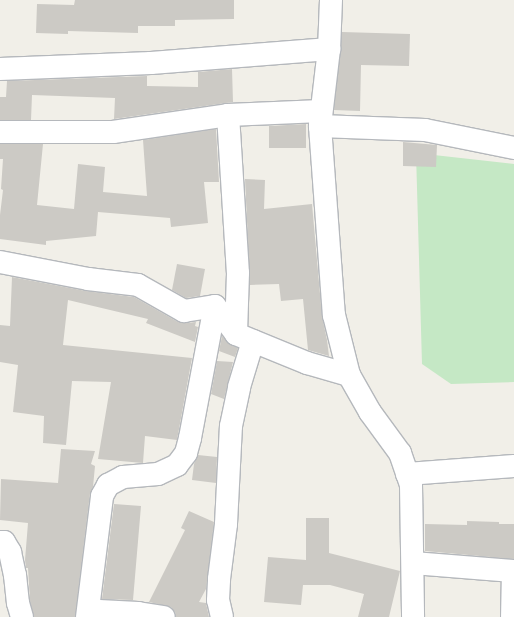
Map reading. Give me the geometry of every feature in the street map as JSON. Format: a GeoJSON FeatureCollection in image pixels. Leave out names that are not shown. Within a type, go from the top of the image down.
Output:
{"type":"FeatureCollection","features":[{"type":"Feature","properties":{"kind":"street"},"geometry":{"type":"LineString","coordinates":[[331,0],[329,49],[320,118],[334,315],[349,375],[370,412],[400,453],[411,485],[413,617]]}},
{"type":"Feature","properties":{"kind":"street"},"geometry":{"type":"LineString","coordinates":[[0,69],[151,63],[329,49]]}},
{"type":"Feature","properties":{"kind":"street"},"geometry":{"type":"LineString","coordinates":[[222,617],[218,600],[218,579],[226,524],[231,426],[239,387],[244,338],[238,272],[228,115]]}},
{"type":"Feature","properties":{"kind":"street"},"geometry":{"type":"LineString","coordinates":[[0,132],[113,132],[228,115],[320,118],[425,130],[514,148]]}},
{"type":"Feature","properties":{"kind":"street"},"geometry":{"type":"LineString","coordinates":[[0,262],[88,279],[138,284],[184,311],[215,306]]}},
{"type":"Feature","properties":{"kind":"street"},"geometry":{"type":"LineString","coordinates":[[215,306],[244,338],[307,363],[349,375]]}},
{"type":"Feature","properties":{"kind":"street"},"geometry":{"type":"LineString","coordinates":[[87,617],[102,496],[108,484],[123,477],[158,474],[177,465],[186,453],[215,306]]}},
{"type":"Feature","properties":{"kind":"street"},"geometry":{"type":"LineString","coordinates":[[407,474],[514,466]]}},
{"type":"Feature","properties":{"kind":"street"},"geometry":{"type":"LineString","coordinates":[[0,542],[4,542],[10,552],[15,575],[18,603],[22,617]]}},
{"type":"Feature","properties":{"kind":"street"},"geometry":{"type":"LineString","coordinates":[[413,563],[513,571],[512,617]]}},
{"type":"Feature","properties":{"kind":"street"},"geometry":{"type":"LineString","coordinates":[[95,617],[99,611],[138,613],[164,617]]}},
{"type":"Feature","properties":{"kind":"green space"},"geometry":{"type":"Polygon","coordinates":[[[416,153],[514,164],[514,382],[451,384],[422,364],[416,153]]]}},
{"type":"Feature","properties":{"kind":"building"},"geometry":{"type":"Polygon","coordinates":[[[75,0],[234,0],[234,19],[175,20],[175,26],[138,26],[138,33],[68,31],[68,34],[36,33],[37,4],[74,5],[75,0]]]}},
{"type":"Feature","properties":{"kind":"building"},"geometry":{"type":"Polygon","coordinates":[[[342,32],[410,34],[409,66],[361,65],[360,111],[334,110],[342,32]]]}},
{"type":"Feature","properties":{"kind":"building"},"geometry":{"type":"Polygon","coordinates":[[[232,69],[233,102],[114,119],[115,98],[32,95],[31,120],[0,120],[0,97],[6,97],[7,81],[147,76],[147,86],[198,87],[198,72],[232,69]]]}},
{"type":"Feature","properties":{"kind":"building"},"geometry":{"type":"Polygon","coordinates":[[[306,124],[306,148],[269,148],[269,126],[306,124]]]}},
{"type":"Feature","properties":{"kind":"building"},"geometry":{"type":"Polygon","coordinates":[[[216,129],[219,182],[204,182],[208,223],[171,227],[170,218],[98,212],[96,236],[46,241],[46,245],[0,239],[3,159],[0,159],[0,144],[43,144],[37,205],[74,209],[78,164],[105,167],[103,192],[147,196],[143,140],[216,129]]]}},
{"type":"Feature","properties":{"kind":"building"},"geometry":{"type":"Polygon","coordinates":[[[403,142],[437,145],[436,167],[403,166],[403,142]]]}},
{"type":"Feature","properties":{"kind":"building"},"geometry":{"type":"Polygon","coordinates":[[[245,179],[265,180],[264,209],[312,204],[322,316],[329,356],[308,350],[303,299],[281,301],[279,284],[250,285],[245,179]]]}},
{"type":"Feature","properties":{"kind":"building"},"geometry":{"type":"Polygon","coordinates":[[[177,264],[205,269],[200,296],[186,298],[172,290],[177,264]]]}},
{"type":"Feature","properties":{"kind":"building"},"geometry":{"type":"Polygon","coordinates":[[[12,277],[86,291],[134,297],[178,322],[196,322],[195,326],[198,327],[195,342],[146,323],[148,319],[68,300],[63,345],[192,358],[177,440],[145,436],[143,463],[98,459],[111,382],[72,381],[66,445],[43,443],[44,416],[13,412],[18,365],[0,362],[0,325],[10,326],[12,277]]]}},
{"type":"Feature","properties":{"kind":"building"},"geometry":{"type":"Polygon","coordinates":[[[222,336],[229,344],[238,348],[235,357],[219,351],[222,336]]]}},
{"type":"Feature","properties":{"kind":"building"},"geometry":{"type":"Polygon","coordinates":[[[217,361],[233,362],[224,399],[211,394],[217,361]]]}},
{"type":"Feature","properties":{"kind":"building"},"geometry":{"type":"Polygon","coordinates":[[[61,449],[95,451],[91,464],[95,466],[93,487],[90,494],[75,617],[34,617],[30,601],[28,568],[26,568],[25,560],[28,523],[0,520],[1,479],[58,483],[61,449]]]}},
{"type":"Feature","properties":{"kind":"building"},"geometry":{"type":"Polygon","coordinates":[[[198,455],[217,457],[216,483],[192,480],[194,464],[198,455]]]}},
{"type":"Feature","properties":{"kind":"building"},"geometry":{"type":"Polygon","coordinates":[[[114,504],[141,506],[133,600],[102,599],[114,504]]]}},
{"type":"Feature","properties":{"kind":"building"},"geometry":{"type":"Polygon","coordinates":[[[189,511],[214,522],[206,589],[199,602],[206,603],[209,617],[176,617],[175,612],[171,607],[149,602],[185,530],[181,528],[189,511]]]}},
{"type":"Feature","properties":{"kind":"building"},"geometry":{"type":"Polygon","coordinates":[[[306,518],[329,518],[329,553],[400,571],[389,617],[358,617],[364,594],[330,585],[303,585],[301,605],[264,602],[268,557],[306,560],[306,518]]]}},
{"type":"Feature","properties":{"kind":"building"},"geometry":{"type":"Polygon","coordinates":[[[467,521],[514,524],[514,559],[425,551],[425,524],[467,525],[467,521]]]}}]}
